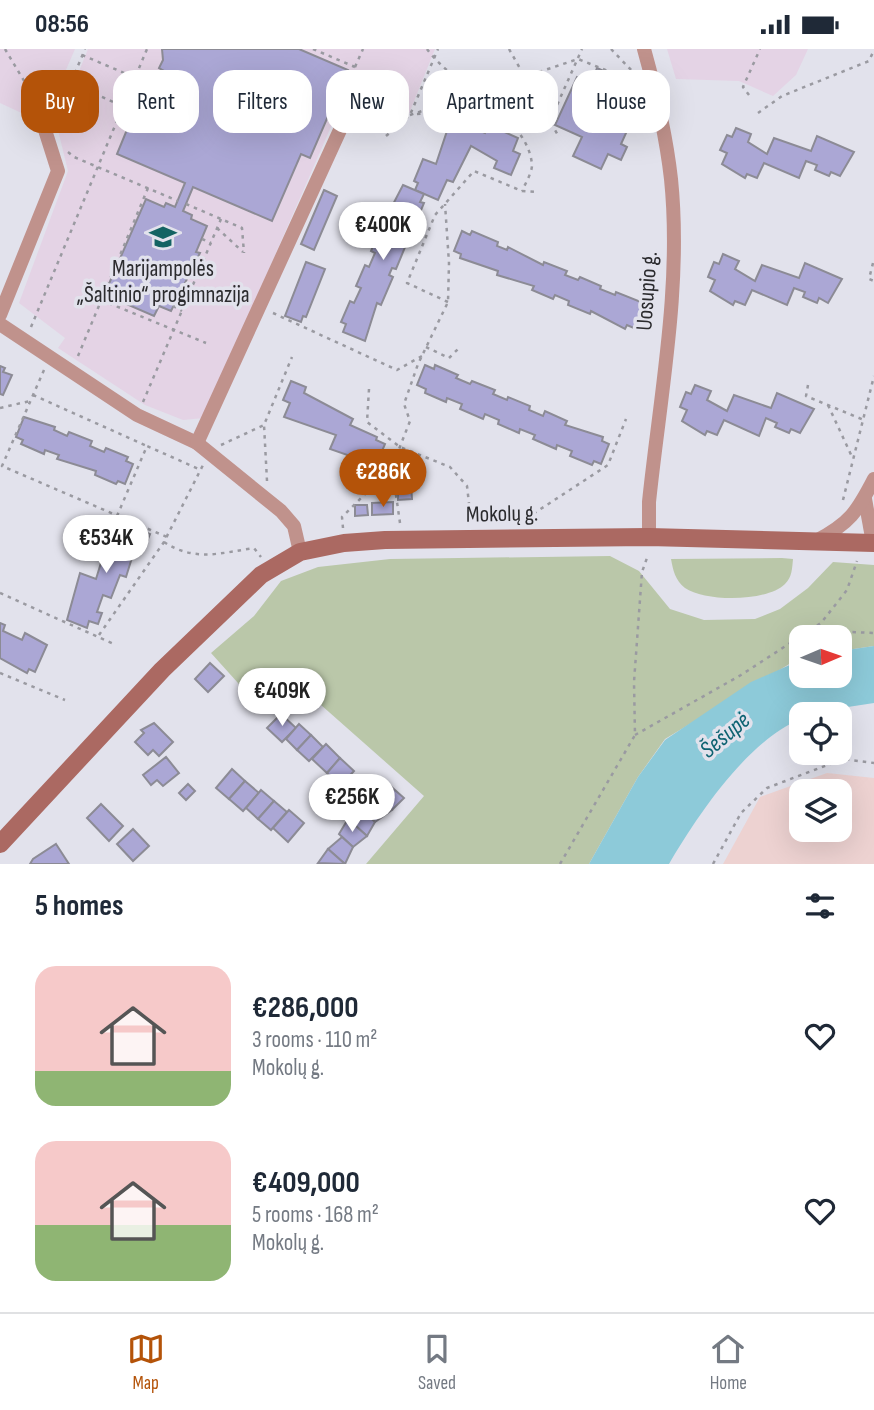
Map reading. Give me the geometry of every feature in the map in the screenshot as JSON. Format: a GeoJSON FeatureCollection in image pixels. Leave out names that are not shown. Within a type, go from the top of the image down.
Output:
{"type":"FeatureCollection","features":[{"type":"Feature","properties":{"kind":"main road","name":"Mokolų g."},"geometry":{"type":"LineString","coordinates":[[0,844],[206,625],[270,569],[300,552],[344,543],[402,540],[533,538],[648,546],[874,542]]}},
{"type":"Feature","properties":{"kind":"street","name":"Uosupio g."},"geometry":{"type":"LineString","coordinates":[[644,49],[662,111],[671,181],[673,235],[671,291],[649,502],[648,546]]}},
{"type":"Feature","properties":{"kind":"street"},"geometry":{"type":"LineString","coordinates":[[0,315],[58,171],[46,133]]}},
{"type":"Feature","properties":{"kind":"street"},"geometry":{"type":"LineString","coordinates":[[197,443],[339,133]]}},
{"type":"Feature","properties":{"kind":"street"},"geometry":{"type":"LineString","coordinates":[[0,324],[137,415],[197,443],[294,526],[300,552]]}},
{"type":"Feature","properties":{"kind":"street"},"geometry":{"type":"LineString","coordinates":[[816,541],[848,523],[865,499],[874,479]]}},
{"type":"Feature","properties":{"kind":"street"},"geometry":{"type":"LineString","coordinates":[[865,499],[874,542]]}},
{"type":"Feature","properties":{"kind":"path"},"geometry":{"type":"LineString","coordinates":[[5,49],[21,76]]}},
{"type":"Feature","properties":{"kind":"path"},"geometry":{"type":"LineString","coordinates":[[76,70],[85,49]]}},
{"type":"Feature","properties":{"kind":"path"},"geometry":{"type":"LineString","coordinates":[[138,70],[147,49]]}},
{"type":"Feature","properties":{"kind":"path"},"geometry":{"type":"LineString","coordinates":[[313,49],[355,67]]}},
{"type":"Feature","properties":{"kind":"path"},"geometry":{"type":"LineString","coordinates":[[355,70],[363,49]]}},
{"type":"Feature","properties":{"kind":"path"},"geometry":{"type":"LineString","coordinates":[[427,49],[433,59],[446,70]]}},
{"type":"Feature","properties":{"kind":"path"},"geometry":{"type":"LineString","coordinates":[[410,115],[438,49]]}},
{"type":"Feature","properties":{"kind":"path"},"geometry":{"type":"LineString","coordinates":[[509,49],[520,70]]}},
{"type":"Feature","properties":{"kind":"path"},"geometry":{"type":"LineString","coordinates":[[558,103],[582,49]]}},
{"type":"Feature","properties":{"kind":"path"},"geometry":{"type":"LineString","coordinates":[[540,70],[578,59],[644,83],[611,49]]}},
{"type":"Feature","properties":{"kind":"path"},"geometry":{"type":"LineString","coordinates":[[749,95],[743,87],[760,49]]}},
{"type":"Feature","properties":{"kind":"path"},"geometry":{"type":"LineString","coordinates":[[758,113],[782,96],[869,61],[874,50]]}},
{"type":"Feature","properties":{"kind":"path"},"geometry":{"type":"LineString","coordinates":[[82,55],[118,70]]}},
{"type":"Feature","properties":{"kind":"path"},"geometry":{"type":"LineString","coordinates":[[386,135],[410,115],[423,110]]}},
{"type":"Feature","properties":{"kind":"path"},"geometry":{"type":"LineString","coordinates":[[410,115],[423,114]]}},
{"type":"Feature","properties":{"kind":"path"},"geometry":{"type":"LineString","coordinates":[[25,341],[113,130]]}},
{"type":"Feature","properties":{"kind":"path"},"geometry":{"type":"LineString","coordinates":[[48,133],[74,157],[178,201]]}},
{"type":"Feature","properties":{"kind":"path"},"geometry":{"type":"LineString","coordinates":[[518,133],[526,145],[532,167],[522,191]]}},
{"type":"Feature","properties":{"kind":"path"},"geometry":{"type":"LineString","coordinates":[[556,133],[559,137]]}},
{"type":"Feature","properties":{"kind":"path"},"geometry":{"type":"LineString","coordinates":[[448,302],[407,283],[435,215],[474,171],[522,191],[536,192]]}},
{"type":"Feature","properties":{"kind":"path"},"geometry":{"type":"LineString","coordinates":[[72,372],[148,188]]}},
{"type":"Feature","properties":{"kind":"path"},"geometry":{"type":"LineString","coordinates":[[186,204],[242,227],[244,253],[217,228]]}},
{"type":"Feature","properties":{"kind":"path"},"geometry":{"type":"LineString","coordinates":[[344,543],[342,517],[392,467],[410,421],[404,404],[422,356],[448,302],[449,263],[445,204]]}},
{"type":"Feature","properties":{"kind":"path"},"geometry":{"type":"LineString","coordinates":[[137,415],[221,219]]}},
{"type":"Feature","properties":{"kind":"path"},"geometry":{"type":"LineString","coordinates":[[202,239],[211,243]]}},
{"type":"Feature","properties":{"kind":"path"},"geometry":{"type":"LineString","coordinates":[[873,263],[869,279],[874,281]]}},
{"type":"Feature","properties":{"kind":"path"},"geometry":{"type":"LineString","coordinates":[[101,300],[206,343]]}},
{"type":"Feature","properties":{"kind":"path"},"geometry":{"type":"LineString","coordinates":[[173,306],[182,311]]}},
{"type":"Feature","properties":{"kind":"path"},"geometry":{"type":"LineString","coordinates":[[260,307],[397,370],[422,356]]}},
{"type":"Feature","properties":{"kind":"path"},"geometry":{"type":"LineString","coordinates":[[426,347],[449,358],[461,346]]}},
{"type":"Feature","properties":{"kind":"path"},"geometry":{"type":"LineString","coordinates":[[50,357],[2,465],[167,537]]}},
{"type":"Feature","properties":{"kind":"path"},"geometry":{"type":"LineString","coordinates":[[268,501],[264,425],[292,357]]}},
{"type":"Feature","properties":{"kind":"path"},"geometry":{"type":"LineString","coordinates":[[843,502],[874,376]]}},
{"type":"Feature","properties":{"kind":"path"},"geometry":{"type":"LineString","coordinates":[[808,385],[806,396],[864,420]]}},
{"type":"Feature","properties":{"kind":"path"},"geometry":{"type":"LineString","coordinates":[[369,389],[367,422],[400,447],[450,467],[467,486],[473,539]]}},
{"type":"Feature","properties":{"kind":"path"},"geometry":{"type":"LineString","coordinates":[[33,395],[201,470]]}},
{"type":"Feature","properties":{"kind":"path"},"geometry":{"type":"LineString","coordinates":[[0,410],[30,401]]}},
{"type":"Feature","properties":{"kind":"path"},"geometry":{"type":"LineString","coordinates":[[828,405],[854,461]]}},
{"type":"Feature","properties":{"kind":"path"},"geometry":{"type":"LineString","coordinates":[[533,538],[533,514],[608,465],[626,419]]}},
{"type":"Feature","properties":{"kind":"path"},"geometry":{"type":"LineString","coordinates":[[99,635],[164,542],[209,453],[264,425]]}},
{"type":"Feature","properties":{"kind":"path"},"geometry":{"type":"LineString","coordinates":[[117,516],[147,446]]}},
{"type":"Feature","properties":{"kind":"path"},"geometry":{"type":"LineString","coordinates":[[392,467],[402,540]]}},
{"type":"Feature","properties":{"kind":"path"},"geometry":{"type":"LineString","coordinates":[[164,542],[180,552],[194,556],[254,548],[270,569]]}},
{"type":"Feature","properties":{"kind":"path"},"geometry":{"type":"LineString","coordinates":[[635,735],[634,682],[642,572],[648,546]]}},
{"type":"Feature","properties":{"kind":"path"},"geometry":{"type":"LineString","coordinates":[[818,625],[847,590],[857,559]]}},
{"type":"Feature","properties":{"kind":"path"},"geometry":{"type":"LineString","coordinates":[[0,593],[99,635],[116,645]]}},
{"type":"Feature","properties":{"kind":"path"},"geometry":{"type":"LineString","coordinates":[[852,632],[874,633]]}},
{"type":"Feature","properties":{"kind":"path"},"geometry":{"type":"LineString","coordinates":[[560,864],[635,735],[741,675],[789,644]]}},
{"type":"Feature","properties":{"kind":"path"},"geometry":{"type":"LineString","coordinates":[[0,673],[65,700]]}},
{"type":"Feature","properties":{"kind":"path"},"geometry":{"type":"LineString","coordinates":[[713,864],[741,813],[767,787],[844,759],[874,763]]}},
{"type":"Feature","properties":{"kind":"shaded area"},"geometry":{"type":"Polygon","coordinates":[[[0,49],[75,49],[66,70],[21,70],[21,113],[0,103],[0,49]]]}},
{"type":"Feature","properties":{"kind":"shaded area","name":"Marijampolės „Šaltinio“ progimnazija"},"geometry":{"type":"Polygon","coordinates":[[[88,49],[435,49],[427,70],[423,70],[423,79],[409,114],[409,70],[326,70],[326,133],[328,133],[204,418],[183,420],[145,405],[58,348],[65,338],[19,303],[68,171],[59,133],[99,133],[99,70],[80,70],[88,49]]]}},
{"type":"Feature","properties":{"kind":"shaded area"},"geometry":{"type":"Polygon","coordinates":[[[667,49],[808,49],[796,75],[773,96],[739,81],[676,79],[667,49]]]}},
{"type":"Feature","properties":{"kind":"shaded area"},"geometry":{"type":"Polygon","coordinates":[[[827,773],[874,778],[874,864],[723,864],[760,797],[789,787],[789,842],[852,842],[852,779],[810,779],[827,773]]]}},
{"type":"Feature","properties":{"kind":"green space"},"geometry":{"type":"Polygon","coordinates":[[[610,556],[639,571],[670,609],[704,620],[755,619],[780,609],[808,588],[833,562],[874,565],[874,646],[852,649],[852,625],[789,625],[789,664],[665,739],[638,777],[589,864],[366,864],[424,796],[295,682],[265,713],[211,653],[254,616],[281,581],[318,567],[390,559],[610,556]]]}},
{"type":"Feature","properties":{"kind":"green space"},"geometry":{"type":"Polygon","coordinates":[[[671,559],[793,559],[789,579],[776,590],[751,597],[721,598],[694,593],[685,588],[677,578],[671,559]]]}},
{"type":"Feature","properties":{"kind":"water","name":"Šešupė"},"geometry":{"type":"Polygon","coordinates":[[[874,646],[874,703],[852,706],[852,702],[789,702],[789,725],[743,761],[709,803],[669,864],[589,864],[638,777],[665,740],[751,682],[789,665],[789,688],[852,688],[852,649],[874,646]]]}},
{"type":"Feature","properties":{"kind":"building"},"geometry":{"type":"Polygon","coordinates":[[[162,49],[299,49],[348,70],[326,70],[326,121],[310,158],[301,154],[272,221],[193,187],[183,211],[192,215],[191,219],[207,226],[196,252],[200,253],[171,311],[159,306],[154,316],[117,300],[121,291],[108,286],[146,199],[164,207],[166,203],[175,207],[185,183],[117,154],[126,133],[199,133],[199,70],[162,70],[159,68],[163,60],[162,49]]]}},
{"type":"Feature","properties":{"kind":"building"},"geometry":{"type":"Polygon","coordinates":[[[572,88],[572,133],[558,126],[558,118],[572,88]]]}},
{"type":"Feature","properties":{"kind":"building"},"geometry":{"type":"Polygon","coordinates":[[[736,128],[751,134],[748,142],[767,154],[774,138],[811,151],[817,136],[854,152],[840,176],[831,172],[829,176],[815,170],[817,165],[806,161],[799,178],[764,163],[757,178],[747,174],[745,178],[722,164],[727,153],[720,150],[727,135],[732,137],[736,128]]]}},
{"type":"Feature","properties":{"kind":"building"},"geometry":{"type":"Polygon","coordinates":[[[446,133],[506,133],[518,138],[513,151],[520,154],[511,175],[494,168],[497,161],[471,146],[453,182],[447,180],[438,200],[415,190],[418,183],[414,181],[423,159],[436,164],[446,133]]]}},
{"type":"Feature","properties":{"kind":"building"},"geometry":{"type":"Polygon","coordinates":[[[573,133],[626,133],[621,144],[627,147],[621,160],[608,154],[601,169],[573,156],[582,137],[573,133]]]}},
{"type":"Feature","properties":{"kind":"building"},"geometry":{"type":"Polygon","coordinates":[[[403,185],[424,194],[420,202],[424,203],[412,232],[408,231],[405,238],[408,240],[396,269],[392,268],[389,275],[393,277],[381,305],[377,303],[365,341],[343,332],[346,324],[341,322],[350,301],[354,303],[361,288],[356,286],[365,265],[369,267],[375,253],[371,251],[380,229],[384,230],[391,215],[388,214],[403,185]]]}},
{"type":"Feature","properties":{"kind":"building"},"geometry":{"type":"Polygon","coordinates":[[[324,190],[337,196],[314,250],[301,244],[324,190]]]}},
{"type":"Feature","properties":{"kind":"building"},"geometry":{"type":"Polygon","coordinates":[[[462,231],[470,235],[472,231],[498,242],[497,246],[507,250],[508,247],[543,265],[544,262],[567,271],[565,275],[578,280],[580,277],[601,286],[600,289],[615,295],[616,292],[646,304],[636,329],[627,325],[625,329],[591,311],[590,314],[568,305],[569,301],[555,295],[553,299],[532,290],[534,286],[497,275],[498,271],[460,258],[461,254],[454,251],[462,231]]]}},
{"type":"Feature","properties":{"kind":"building"},"geometry":{"type":"Polygon","coordinates":[[[723,254],[739,261],[735,269],[755,281],[762,265],[799,278],[805,263],[842,279],[828,303],[819,298],[817,303],[803,297],[805,292],[794,288],[787,305],[752,290],[745,305],[735,301],[733,305],[710,291],[715,280],[708,277],[714,262],[719,264],[723,254]]]}},
{"type":"Feature","properties":{"kind":"building"},"geometry":{"type":"Polygon","coordinates":[[[306,262],[325,269],[306,317],[303,316],[301,322],[285,316],[306,262]]]}},
{"type":"Feature","properties":{"kind":"building"},"geometry":{"type":"Polygon","coordinates":[[[425,365],[434,369],[435,365],[458,375],[456,378],[470,384],[472,381],[495,390],[493,394],[530,406],[529,410],[543,416],[545,411],[567,421],[565,425],[603,437],[602,441],[609,444],[601,464],[594,461],[592,465],[570,456],[572,451],[557,445],[556,449],[533,439],[535,435],[520,429],[519,433],[498,424],[499,420],[485,414],[483,419],[460,409],[462,404],[447,398],[446,402],[425,393],[426,389],[417,385],[425,365]]]}},
{"type":"Feature","properties":{"kind":"building"},"geometry":{"type":"Polygon","coordinates":[[[0,366],[5,368],[3,372],[12,375],[3,395],[0,394],[0,366]]]}},
{"type":"Feature","properties":{"kind":"building"},"geometry":{"type":"Polygon","coordinates":[[[291,381],[306,387],[304,393],[353,419],[350,425],[377,437],[376,440],[385,444],[376,465],[330,449],[336,435],[284,417],[290,403],[283,400],[291,381]]]}},
{"type":"Feature","properties":{"kind":"building"},"geometry":{"type":"Polygon","coordinates":[[[695,385],[711,391],[707,400],[727,411],[734,395],[771,408],[777,393],[814,409],[800,433],[791,429],[789,433],[775,427],[777,423],[766,418],[759,436],[724,420],[717,435],[707,431],[705,435],[682,421],[687,410],[680,407],[686,392],[691,394],[695,385]]]}},
{"type":"Feature","properties":{"kind":"building"},"geometry":{"type":"Polygon","coordinates":[[[24,417],[55,427],[54,430],[67,436],[69,432],[92,441],[90,446],[104,452],[106,448],[128,457],[126,461],[133,464],[125,484],[118,481],[116,484],[95,475],[96,471],[57,459],[59,455],[45,450],[44,454],[21,444],[23,440],[16,437],[24,417]]]}},
{"type":"Feature","properties":{"kind":"building"},"geometry":{"type":"Polygon","coordinates":[[[398,484],[411,484],[412,499],[398,500],[398,484]]]}},
{"type":"Feature","properties":{"kind":"building"},"geometry":{"type":"Polygon","coordinates":[[[393,502],[393,514],[372,515],[372,503],[393,502]]]}},
{"type":"Feature","properties":{"kind":"building"},"geometry":{"type":"Polygon","coordinates":[[[355,505],[367,505],[368,515],[355,516],[355,505]]]}},
{"type":"Feature","properties":{"kind":"building"},"geometry":{"type":"Polygon","coordinates":[[[128,526],[150,534],[143,551],[135,548],[126,577],[120,575],[111,598],[103,595],[97,612],[102,613],[98,624],[89,621],[87,628],[67,620],[80,573],[96,579],[112,527],[125,532],[128,526]]]}},
{"type":"Feature","properties":{"kind":"building"},"geometry":{"type":"Polygon","coordinates":[[[0,623],[5,625],[3,631],[22,640],[25,633],[47,645],[35,672],[29,669],[27,673],[0,658],[0,623]]]}},
{"type":"Feature","properties":{"kind":"building"},"geometry":{"type":"Polygon","coordinates":[[[210,663],[224,676],[208,692],[195,679],[210,663]]]}},
{"type":"Feature","properties":{"kind":"building"},"geometry":{"type":"Polygon","coordinates":[[[281,714],[296,728],[282,742],[267,728],[281,714]]]}},
{"type":"Feature","properties":{"kind":"building"},"geometry":{"type":"Polygon","coordinates":[[[154,723],[173,742],[159,756],[153,750],[148,755],[135,742],[144,733],[141,730],[154,723]]]}},
{"type":"Feature","properties":{"kind":"building"},"geometry":{"type":"Polygon","coordinates":[[[299,724],[311,735],[297,750],[286,739],[299,724]]]}},
{"type":"Feature","properties":{"kind":"building"},"geometry":{"type":"Polygon","coordinates":[[[311,735],[323,747],[309,761],[297,750],[311,735]]]}},
{"type":"Feature","properties":{"kind":"building"},"geometry":{"type":"Polygon","coordinates":[[[326,744],[340,758],[327,773],[312,759],[326,744]]]}},
{"type":"Feature","properties":{"kind":"building"},"geometry":{"type":"Polygon","coordinates":[[[166,757],[179,773],[163,786],[157,780],[151,785],[143,775],[166,757]]]}},
{"type":"Feature","properties":{"kind":"building"},"geometry":{"type":"Polygon","coordinates":[[[340,758],[354,771],[340,786],[327,773],[340,758]]]}},
{"type":"Feature","properties":{"kind":"building"},"geometry":{"type":"Polygon","coordinates":[[[232,769],[245,781],[229,799],[216,788],[232,769]]]}},
{"type":"Feature","properties":{"kind":"building"},"geometry":{"type":"Polygon","coordinates":[[[245,781],[259,793],[243,811],[229,799],[245,781]]]}},
{"type":"Feature","properties":{"kind":"building"},"geometry":{"type":"Polygon","coordinates":[[[387,783],[404,798],[392,810],[374,794],[387,783]]]}},
{"type":"Feature","properties":{"kind":"building"},"geometry":{"type":"Polygon","coordinates":[[[188,784],[195,791],[186,800],[179,793],[188,784]]]}},
{"type":"Feature","properties":{"kind":"building"},"geometry":{"type":"Polygon","coordinates":[[[261,790],[274,801],[258,819],[246,808],[261,790]]]}},
{"type":"Feature","properties":{"kind":"building"},"geometry":{"type":"Polygon","coordinates":[[[374,794],[392,810],[375,822],[363,811],[374,794]]]}},
{"type":"Feature","properties":{"kind":"building"},"geometry":{"type":"Polygon","coordinates":[[[274,801],[287,812],[271,830],[258,819],[274,801]]]}},
{"type":"Feature","properties":{"kind":"building"},"geometry":{"type":"Polygon","coordinates":[[[101,804],[123,826],[109,841],[87,818],[101,804]]]}},
{"type":"Feature","properties":{"kind":"building"},"geometry":{"type":"Polygon","coordinates":[[[361,809],[375,822],[367,836],[348,819],[361,809]]]}},
{"type":"Feature","properties":{"kind":"building"},"geometry":{"type":"Polygon","coordinates":[[[289,810],[304,823],[288,842],[273,828],[289,810]]]}},
{"type":"Feature","properties":{"kind":"building"},"geometry":{"type":"Polygon","coordinates":[[[348,819],[367,836],[353,847],[339,834],[348,819]]]}},
{"type":"Feature","properties":{"kind":"building"},"geometry":{"type":"Polygon","coordinates":[[[133,829],[149,846],[133,861],[117,844],[133,829]]]}},
{"type":"Feature","properties":{"kind":"building"},"geometry":{"type":"Polygon","coordinates":[[[342,837],[353,847],[345,864],[328,849],[342,837]]]}},
{"type":"Feature","properties":{"kind":"building"},"geometry":{"type":"Polygon","coordinates":[[[56,844],[69,864],[30,864],[33,859],[56,844]]]}},
{"type":"Feature","properties":{"kind":"building"},"geometry":{"type":"Polygon","coordinates":[[[328,849],[345,864],[318,863],[328,849]]]}},
{"type":"Feature","properties":{"kind":"place","name":"Marijampolės „Šaltinio“ progimnazija"},"geometry":{"type":"Point","coordinates":[163,237]}}]}
